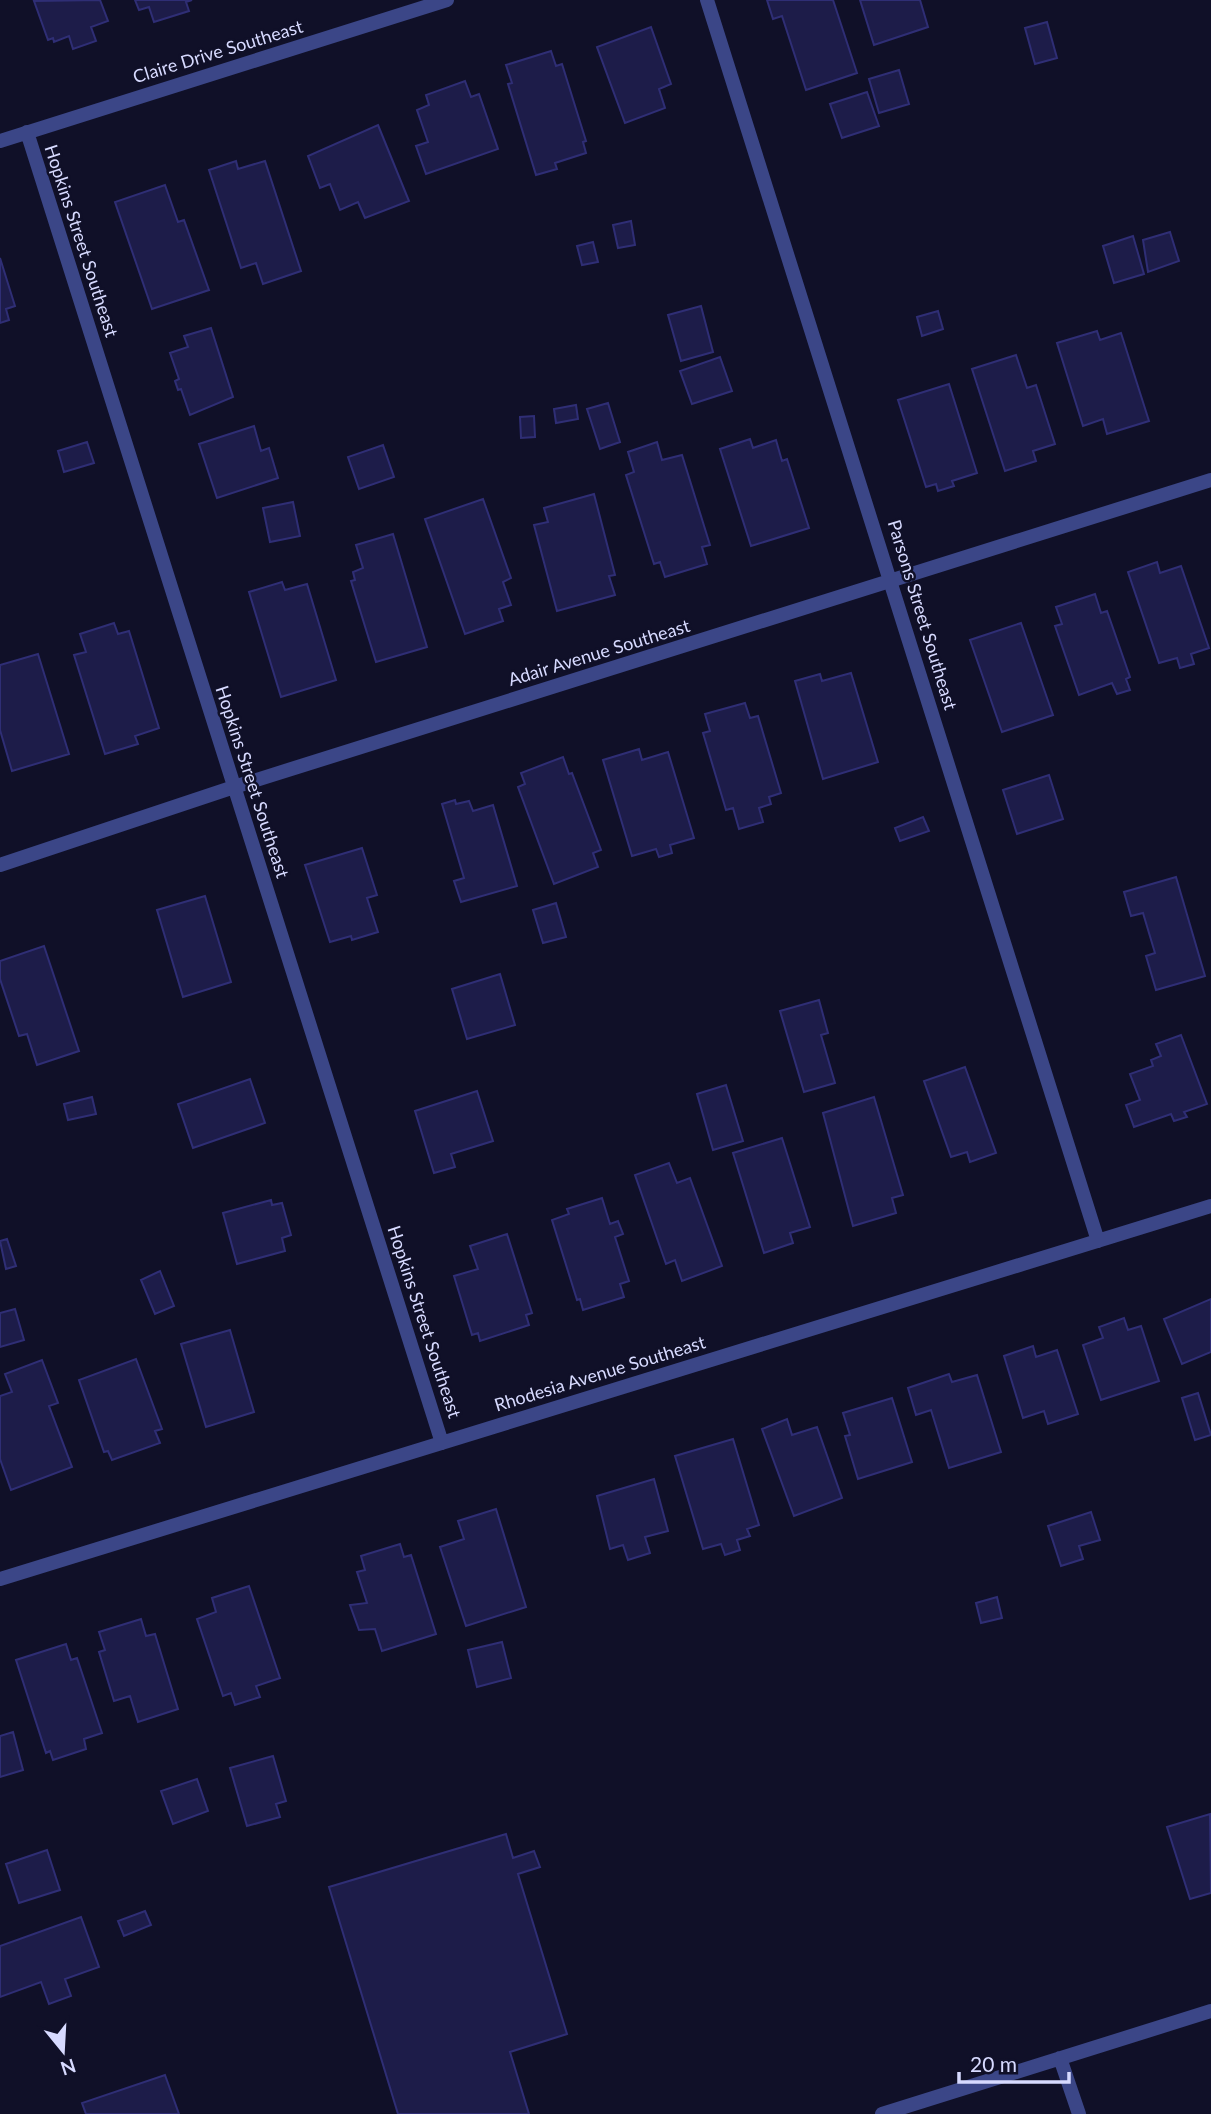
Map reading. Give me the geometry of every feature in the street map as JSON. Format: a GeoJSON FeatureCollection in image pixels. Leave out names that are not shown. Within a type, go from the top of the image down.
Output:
{"type":"FeatureCollection","features":[{"type":"Feature","properties":{"kind":"street","name":"Claire Drive Southeast"},"geometry":{"type":"LineString","coordinates":[[0,141],[447,0]]}},
{"type":"Feature","properties":{"kind":"street","name":"Parsons Street Southeast"},"geometry":{"type":"LineString","coordinates":[[707,0],[1098,1241]]}},
{"type":"Feature","properties":{"kind":"street","name":"Hopkins Street Southeast"},"geometry":{"type":"LineString","coordinates":[[27,132],[442,1443]]}},
{"type":"Feature","properties":{"kind":"street","name":"Adair Avenue Southeast"},"geometry":{"type":"LineString","coordinates":[[0,865],[234,788],[1211,481]]}},
{"type":"Feature","properties":{"kind":"street","name":"Rhodesia Avenue Southeast"},"geometry":{"type":"LineString","coordinates":[[0,1579],[1211,1206]]}},
{"type":"Feature","properties":{"kind":"street"},"geometry":{"type":"LineString","coordinates":[[882,2114],[1211,2011]]}},
{"type":"Feature","properties":{"kind":"street"},"geometry":{"type":"LineString","coordinates":[[1060,2058],[1079,2114]]}},
{"type":"Feature","properties":{"kind":"building"},"geometry":{"type":"Polygon","coordinates":[[[100,0],[108,21],[91,27],[96,41],[73,49],[69,36],[54,42],[53,38],[48,40],[34,1],[100,0]]]}},
{"type":"Feature","properties":{"kind":"building"},"geometry":{"type":"Polygon","coordinates":[[[135,0],[192,0],[186,2],[189,11],[154,22],[149,7],[139,10],[135,0]]]}},
{"type":"Feature","properties":{"kind":"building"},"geometry":{"type":"Polygon","coordinates":[[[767,0],[833,0],[857,73],[806,90],[782,16],[773,19],[767,0]]]}},
{"type":"Feature","properties":{"kind":"building"},"geometry":{"type":"Polygon","coordinates":[[[860,0],[920,0],[928,27],[874,45],[860,0]]]}},
{"type":"Feature","properties":{"kind":"building"},"geometry":{"type":"Polygon","coordinates":[[[1047,22],[1057,58],[1035,64],[1025,28],[1047,22]]]}},
{"type":"Feature","properties":{"kind":"building"},"geometry":{"type":"Polygon","coordinates":[[[651,27],[671,84],[659,89],[665,108],[625,123],[597,47],[651,27]]]}},
{"type":"Feature","properties":{"kind":"building"},"geometry":{"type":"Polygon","coordinates":[[[551,51],[556,66],[562,64],[586,141],[583,142],[586,153],[555,163],[557,169],[536,175],[508,84],[512,83],[506,65],[551,51]]]}},
{"type":"Feature","properties":{"kind":"building"},"geometry":{"type":"Polygon","coordinates":[[[899,70],[909,104],[879,113],[869,79],[899,70]]]}},
{"type":"Feature","properties":{"kind":"building"},"geometry":{"type":"Polygon","coordinates":[[[465,81],[471,97],[479,94],[498,149],[426,174],[416,146],[428,142],[417,110],[429,105],[426,95],[465,81]]]}},
{"type":"Feature","properties":{"kind":"building"},"geometry":{"type":"Polygon","coordinates":[[[867,92],[879,126],[842,138],[830,104],[867,92]]]}},
{"type":"Feature","properties":{"kind":"building"},"geometry":{"type":"Polygon","coordinates":[[[378,125],[409,201],[365,218],[358,202],[340,210],[330,184],[320,188],[308,156],[378,125]]]}},
{"type":"Feature","properties":{"kind":"building"},"geometry":{"type":"Polygon","coordinates":[[[236,161],[238,169],[265,161],[301,271],[263,284],[256,263],[241,268],[209,170],[236,161]]]}},
{"type":"Feature","properties":{"kind":"building"},"geometry":{"type":"Polygon","coordinates":[[[165,185],[178,222],[184,220],[209,290],[152,309],[115,202],[165,185]]]}},
{"type":"Feature","properties":{"kind":"building"},"geometry":{"type":"Polygon","coordinates":[[[631,221],[635,245],[618,248],[613,225],[631,221]]]}},
{"type":"Feature","properties":{"kind":"building"},"geometry":{"type":"Polygon","coordinates":[[[1170,232],[1179,261],[1148,272],[1143,240],[1170,232]]]}},
{"type":"Feature","properties":{"kind":"building"},"geometry":{"type":"Polygon","coordinates":[[[1133,236],[1144,274],[1114,283],[1103,246],[1133,236]]]}},
{"type":"Feature","properties":{"kind":"building"},"geometry":{"type":"Polygon","coordinates":[[[593,242],[598,262],[582,265],[577,246],[593,242]]]}},
{"type":"Feature","properties":{"kind":"building"},"geometry":{"type":"Polygon","coordinates":[[[0,258],[15,306],[6,309],[9,320],[0,323],[0,258]]]}},
{"type":"Feature","properties":{"kind":"building"},"geometry":{"type":"Polygon","coordinates":[[[701,306],[713,352],[681,361],[668,315],[701,306]]]}},
{"type":"Feature","properties":{"kind":"building"},"geometry":{"type":"Polygon","coordinates":[[[938,311],[943,329],[922,336],[917,317],[938,311]]]}},
{"type":"Feature","properties":{"kind":"building"},"geometry":{"type":"Polygon","coordinates":[[[211,328],[233,397],[190,415],[181,389],[178,390],[175,381],[179,379],[170,353],[188,347],[184,336],[211,328]]]}},
{"type":"Feature","properties":{"kind":"building"},"geometry":{"type":"Polygon","coordinates":[[[1097,331],[1100,340],[1121,333],[1149,421],[1107,434],[1103,419],[1083,426],[1057,343],[1097,331]]]}},
{"type":"Feature","properties":{"kind":"building"},"geometry":{"type":"Polygon","coordinates":[[[1016,355],[1027,388],[1036,385],[1055,444],[1033,451],[1036,461],[1005,471],[972,369],[1016,355]]]}},
{"type":"Feature","properties":{"kind":"building"},"geometry":{"type":"Polygon","coordinates":[[[720,357],[732,391],[692,404],[680,371],[720,357]]]}},
{"type":"Feature","properties":{"kind":"building"},"geometry":{"type":"Polygon","coordinates":[[[949,384],[977,473],[952,481],[954,486],[938,491],[936,484],[926,487],[898,400],[949,384]]]}},
{"type":"Feature","properties":{"kind":"building"},"geometry":{"type":"Polygon","coordinates":[[[608,403],[620,442],[600,449],[587,409],[608,403]]]}},
{"type":"Feature","properties":{"kind":"building"},"geometry":{"type":"Polygon","coordinates":[[[576,405],[578,419],[556,423],[554,409],[576,405]]]}},
{"type":"Feature","properties":{"kind":"building"},"geometry":{"type":"Polygon","coordinates":[[[534,416],[535,437],[521,438],[520,417],[534,416]]]}},
{"type":"Feature","properties":{"kind":"building"},"geometry":{"type":"Polygon","coordinates":[[[254,426],[261,451],[269,448],[278,478],[217,498],[199,444],[254,426]]]}},
{"type":"Feature","properties":{"kind":"building"},"geometry":{"type":"Polygon","coordinates":[[[750,439],[753,448],[776,440],[782,461],[787,459],[809,528],[751,546],[720,449],[750,439]]]}},
{"type":"Feature","properties":{"kind":"building"},"geometry":{"type":"Polygon","coordinates":[[[87,442],[94,463],[64,472],[58,451],[87,442]]]}},
{"type":"Feature","properties":{"kind":"building"},"geometry":{"type":"Polygon","coordinates":[[[657,442],[662,460],[682,455],[710,545],[702,547],[707,564],[665,577],[660,562],[654,564],[626,475],[634,472],[628,452],[657,442]]]}},
{"type":"Feature","properties":{"kind":"building"},"geometry":{"type":"Polygon","coordinates":[[[383,445],[394,477],[359,489],[348,457],[383,445]]]}},
{"type":"Feature","properties":{"kind":"building"},"geometry":{"type":"Polygon","coordinates":[[[594,494],[615,575],[609,576],[615,595],[557,611],[534,525],[548,522],[544,508],[594,494]]]}},
{"type":"Feature","properties":{"kind":"building"},"geometry":{"type":"Polygon","coordinates":[[[483,499],[511,578],[503,582],[511,605],[499,609],[503,621],[465,634],[425,519],[483,499]]]}},
{"type":"Feature","properties":{"kind":"building"},"geometry":{"type":"Polygon","coordinates":[[[293,502],[300,536],[270,542],[263,508],[293,502]]]}},
{"type":"Feature","properties":{"kind":"building"},"geometry":{"type":"Polygon","coordinates":[[[393,534],[427,647],[376,662],[351,581],[355,580],[353,572],[363,568],[356,545],[393,534]]]}},
{"type":"Feature","properties":{"kind":"building"},"geometry":{"type":"Polygon","coordinates":[[[1157,562],[1160,573],[1181,566],[1209,648],[1191,654],[1194,664],[1180,668],[1177,658],[1159,663],[1128,572],[1157,562]]]}},
{"type":"Feature","properties":{"kind":"building"},"geometry":{"type":"Polygon","coordinates":[[[282,582],[285,590],[307,584],[336,680],[281,697],[249,592],[282,582]]]}},
{"type":"Feature","properties":{"kind":"building"},"geometry":{"type":"Polygon","coordinates":[[[1095,594],[1101,613],[1107,611],[1130,677],[1126,679],[1130,690],[1117,694],[1112,683],[1079,695],[1055,626],[1062,624],[1056,607],[1095,594]]]}},
{"type":"Feature","properties":{"kind":"building"},"geometry":{"type":"Polygon","coordinates":[[[114,623],[118,634],[129,631],[159,728],[135,736],[138,744],[105,754],[74,655],[86,652],[80,634],[114,623]]]}},
{"type":"Feature","properties":{"kind":"building"},"geometry":{"type":"Polygon","coordinates":[[[1021,623],[1053,715],[1002,732],[970,640],[1021,623]]]}},
{"type":"Feature","properties":{"kind":"building"},"geometry":{"type":"Polygon","coordinates":[[[38,654],[69,754],[12,771],[0,730],[0,665],[38,654]]]}},
{"type":"Feature","properties":{"kind":"building"},"geometry":{"type":"Polygon","coordinates":[[[851,673],[878,762],[823,779],[795,681],[820,674],[822,681],[851,673]]]}},
{"type":"Feature","properties":{"kind":"building"},"geometry":{"type":"Polygon","coordinates":[[[745,703],[750,718],[758,716],[781,793],[769,797],[771,804],[759,808],[763,822],[739,829],[733,808],[726,810],[703,733],[710,731],[705,714],[745,703]]]}},
{"type":"Feature","properties":{"kind":"building"},"geometry":{"type":"Polygon","coordinates":[[[639,749],[642,760],[668,752],[694,838],[670,845],[672,853],[659,857],[656,849],[632,856],[603,760],[639,749]]]}},
{"type":"Feature","properties":{"kind":"building"},"geometry":{"type":"Polygon","coordinates":[[[563,757],[569,774],[572,773],[601,850],[593,853],[598,867],[554,884],[518,787],[525,784],[521,773],[563,757]]]}},
{"type":"Feature","properties":{"kind":"building"},"geometry":{"type":"Polygon","coordinates":[[[1049,775],[1063,819],[1017,834],[1003,790],[1049,775]]]}},
{"type":"Feature","properties":{"kind":"building"},"geometry":{"type":"Polygon","coordinates":[[[455,800],[456,804],[469,801],[473,811],[493,805],[517,886],[461,902],[454,881],[464,878],[442,804],[455,800]]]}},
{"type":"Feature","properties":{"kind":"building"},"geometry":{"type":"Polygon","coordinates":[[[923,817],[929,831],[900,841],[895,828],[923,817]]]}},
{"type":"Feature","properties":{"kind":"building"},"geometry":{"type":"Polygon","coordinates":[[[362,848],[377,895],[367,898],[378,932],[352,940],[351,936],[330,942],[305,865],[362,848]]]}},
{"type":"Feature","properties":{"kind":"building"},"geometry":{"type":"Polygon","coordinates":[[[1176,877],[1205,976],[1156,990],[1146,956],[1155,953],[1143,913],[1131,916],[1124,892],[1176,877]]]}},
{"type":"Feature","properties":{"kind":"building"},"geometry":{"type":"Polygon","coordinates":[[[205,896],[231,982],[183,997],[157,910],[205,896]]]}},
{"type":"Feature","properties":{"kind":"building"},"geometry":{"type":"Polygon","coordinates":[[[556,903],[566,937],[543,943],[533,910],[556,903]]]}},
{"type":"Feature","properties":{"kind":"building"},"geometry":{"type":"Polygon","coordinates":[[[44,946],[79,1051],[37,1065],[27,1034],[19,1036],[0,979],[0,961],[44,946]]]}},
{"type":"Feature","properties":{"kind":"building"},"geometry":{"type":"Polygon","coordinates":[[[500,974],[515,1025],[467,1039],[452,989],[500,974]]]}},
{"type":"Feature","properties":{"kind":"building"},"geometry":{"type":"Polygon","coordinates":[[[819,1000],[828,1033],[821,1035],[835,1083],[804,1092],[780,1011],[819,1000]]]}},
{"type":"Feature","properties":{"kind":"building"},"geometry":{"type":"Polygon","coordinates":[[[1181,1035],[1207,1104],[1184,1112],[1187,1117],[1174,1121],[1171,1114],[1134,1127],[1126,1105],[1140,1100],[1130,1074],[1153,1066],[1151,1060],[1161,1056],[1156,1044],[1181,1035]]]}},
{"type":"Feature","properties":{"kind":"building"},"geometry":{"type":"Polygon","coordinates":[[[965,1067],[996,1153],[970,1162],[967,1152],[951,1157],[924,1081],[965,1067]]]}},
{"type":"Feature","properties":{"kind":"building"},"geometry":{"type":"Polygon","coordinates":[[[250,1079],[265,1123],[193,1148],[178,1104],[250,1079]]]}},
{"type":"Feature","properties":{"kind":"building"},"geometry":{"type":"Polygon","coordinates":[[[726,1085],[743,1141],[713,1150],[697,1094],[726,1085]]]}},
{"type":"Feature","properties":{"kind":"building"},"geometry":{"type":"Polygon","coordinates":[[[477,1091],[493,1141],[451,1154],[455,1167],[434,1173],[415,1111],[477,1091]]]}},
{"type":"Feature","properties":{"kind":"building"},"geometry":{"type":"Polygon","coordinates":[[[92,1097],[96,1114],[68,1120],[64,1104],[92,1097]]]}},
{"type":"Feature","properties":{"kind":"building"},"geometry":{"type":"Polygon","coordinates":[[[874,1097],[903,1195],[892,1198],[896,1213],[853,1226],[823,1113],[874,1097]]]}},
{"type":"Feature","properties":{"kind":"building"},"geometry":{"type":"Polygon","coordinates":[[[782,1138],[810,1227],[790,1233],[793,1243],[764,1253],[733,1153],[782,1138]]]}},
{"type":"Feature","properties":{"kind":"building"},"geometry":{"type":"Polygon","coordinates":[[[669,1163],[677,1183],[690,1178],[722,1266],[682,1281],[675,1260],[666,1264],[635,1175],[669,1163]]]}},
{"type":"Feature","properties":{"kind":"building"},"geometry":{"type":"Polygon","coordinates":[[[602,1198],[610,1224],[618,1221],[623,1234],[615,1237],[629,1281],[620,1284],[624,1297],[583,1310],[580,1299],[577,1300],[552,1220],[569,1214],[567,1209],[602,1198]]]}},
{"type":"Feature","properties":{"kind":"building"},"geometry":{"type":"Polygon","coordinates":[[[271,1200],[272,1205],[282,1203],[291,1235],[282,1238],[285,1251],[237,1264],[223,1213],[271,1200]]]}},
{"type":"Feature","properties":{"kind":"building"},"geometry":{"type":"Polygon","coordinates":[[[507,1234],[532,1313],[526,1315],[529,1325],[480,1341],[478,1333],[472,1335],[454,1276],[478,1269],[470,1246],[507,1234]]]}},
{"type":"Feature","properties":{"kind":"building"},"geometry":{"type":"Polygon","coordinates":[[[7,1239],[16,1266],[6,1269],[0,1241],[7,1239]]]}},
{"type":"Feature","properties":{"kind":"building"},"geometry":{"type":"Polygon","coordinates":[[[160,1271],[174,1306],[155,1314],[141,1280],[160,1271]]]}},
{"type":"Feature","properties":{"kind":"building"},"geometry":{"type":"Polygon","coordinates":[[[1211,1299],[1211,1352],[1182,1364],[1164,1319],[1211,1299]]]}},
{"type":"Feature","properties":{"kind":"building"},"geometry":{"type":"Polygon","coordinates":[[[15,1309],[24,1340],[0,1347],[0,1313],[15,1309]]]}},
{"type":"Feature","properties":{"kind":"building"},"geometry":{"type":"Polygon","coordinates":[[[1124,1318],[1128,1330],[1141,1326],[1159,1381],[1101,1400],[1083,1345],[1103,1338],[1099,1327],[1124,1318]]]}},
{"type":"Feature","properties":{"kind":"building"},"geometry":{"type":"Polygon","coordinates":[[[230,1330],[254,1412],[206,1427],[181,1344],[230,1330]]]}},
{"type":"Feature","properties":{"kind":"building"},"geometry":{"type":"Polygon","coordinates":[[[1033,1346],[1036,1357],[1057,1350],[1078,1414],[1048,1424],[1044,1411],[1023,1418],[1004,1356],[1033,1346]]]}},
{"type":"Feature","properties":{"kind":"building"},"geometry":{"type":"Polygon","coordinates":[[[136,1359],[162,1429],[155,1431],[160,1443],[112,1460],[108,1451],[104,1452],[79,1380],[136,1359]]]}},
{"type":"Feature","properties":{"kind":"building"},"geometry":{"type":"Polygon","coordinates":[[[42,1360],[58,1403],[49,1406],[72,1467],[11,1490],[0,1459],[0,1396],[12,1392],[5,1374],[42,1360]]]}},
{"type":"Feature","properties":{"kind":"building"},"geometry":{"type":"Polygon","coordinates":[[[949,1374],[952,1382],[977,1375],[1001,1452],[949,1468],[931,1410],[916,1415],[908,1388],[949,1374]]]}},
{"type":"Feature","properties":{"kind":"building"},"geometry":{"type":"Polygon","coordinates":[[[1198,1393],[1211,1435],[1195,1440],[1182,1398],[1198,1393]]]}},
{"type":"Feature","properties":{"kind":"building"},"geometry":{"type":"Polygon","coordinates":[[[892,1398],[912,1462],[858,1479],[845,1436],[850,1435],[843,1413],[892,1398]]]}},
{"type":"Feature","properties":{"kind":"building"},"geometry":{"type":"Polygon","coordinates":[[[787,1419],[792,1435],[817,1427],[842,1498],[794,1516],[762,1429],[787,1419]]]}},
{"type":"Feature","properties":{"kind":"building"},"geometry":{"type":"Polygon","coordinates":[[[733,1439],[759,1525],[747,1529],[750,1536],[737,1540],[740,1550],[725,1555],[721,1544],[703,1549],[675,1456],[733,1439]]]}},
{"type":"Feature","properties":{"kind":"building"},"geometry":{"type":"Polygon","coordinates":[[[654,1479],[668,1531],[645,1537],[650,1553],[628,1560],[623,1545],[610,1549],[597,1496],[654,1479]]]}},
{"type":"Feature","properties":{"kind":"building"},"geometry":{"type":"Polygon","coordinates":[[[496,1509],[526,1607],[466,1626],[440,1547],[464,1539],[458,1521],[496,1509]]]}},
{"type":"Feature","properties":{"kind":"building"},"geometry":{"type":"Polygon","coordinates":[[[1091,1512],[1100,1540],[1079,1546],[1083,1559],[1061,1566],[1048,1526],[1091,1512]]]}},
{"type":"Feature","properties":{"kind":"building"},"geometry":{"type":"Polygon","coordinates":[[[400,1544],[404,1557],[411,1555],[436,1634],[382,1651],[375,1629],[359,1630],[350,1605],[367,1603],[357,1572],[365,1570],[361,1556],[400,1544]]]}},
{"type":"Feature","properties":{"kind":"building"},"geometry":{"type":"Polygon","coordinates":[[[249,1586],[280,1678],[256,1686],[260,1697],[235,1705],[231,1693],[223,1696],[197,1619],[216,1612],[212,1598],[249,1586]]]}},
{"type":"Feature","properties":{"kind":"building"},"geometry":{"type":"Polygon","coordinates":[[[997,1597],[1002,1618],[981,1623],[976,1603],[997,1597]]]}},
{"type":"Feature","properties":{"kind":"building"},"geometry":{"type":"Polygon","coordinates":[[[141,1619],[146,1636],[155,1634],[178,1709],[138,1722],[130,1696],[114,1701],[99,1652],[105,1650],[99,1632],[141,1619]]]}},
{"type":"Feature","properties":{"kind":"building"},"geometry":{"type":"Polygon","coordinates":[[[502,1642],[511,1678],[477,1687],[468,1650],[502,1642]]]}},
{"type":"Feature","properties":{"kind":"building"},"geometry":{"type":"Polygon","coordinates":[[[66,1644],[71,1660],[77,1658],[102,1733],[84,1739],[86,1749],[53,1760],[50,1751],[46,1753],[16,1660],[66,1644]]]}},
{"type":"Feature","properties":{"kind":"building"},"geometry":{"type":"Polygon","coordinates":[[[13,1732],[23,1770],[0,1777],[0,1736],[13,1732]]]}},
{"type":"Feature","properties":{"kind":"building"},"geometry":{"type":"Polygon","coordinates":[[[273,1756],[286,1801],[276,1804],[280,1817],[247,1826],[230,1768],[273,1756]]]}},
{"type":"Feature","properties":{"kind":"building"},"geometry":{"type":"Polygon","coordinates":[[[197,1779],[208,1811],[173,1824],[161,1791],[197,1779]]]}},
{"type":"Feature","properties":{"kind":"building"},"geometry":{"type":"Polygon","coordinates":[[[1210,1814],[1211,1893],[1190,1899],[1167,1827],[1210,1814]]]}},
{"type":"Feature","properties":{"kind":"building"},"geometry":{"type":"Polygon","coordinates":[[[506,1834],[513,1858],[534,1851],[540,1867],[518,1874],[567,2034],[510,2052],[529,2114],[398,2114],[329,1887],[506,1834]]]}},
{"type":"Feature","properties":{"kind":"building"},"geometry":{"type":"Polygon","coordinates":[[[47,1850],[60,1890],[19,1903],[6,1864],[47,1850]]]}},
{"type":"Feature","properties":{"kind":"building"},"geometry":{"type":"Polygon","coordinates":[[[145,1911],[151,1925],[124,1936],[118,1921],[145,1911]]]}},
{"type":"Feature","properties":{"kind":"building"},"geometry":{"type":"Polygon","coordinates":[[[81,1917],[99,1967],[65,1979],[71,1996],[49,2004],[41,1982],[0,1997],[0,1946],[81,1917]]]}},
{"type":"Feature","properties":{"kind":"building"},"geometry":{"type":"Polygon","coordinates":[[[165,2075],[179,2114],[86,2114],[82,2103],[165,2075]]]}}]}
